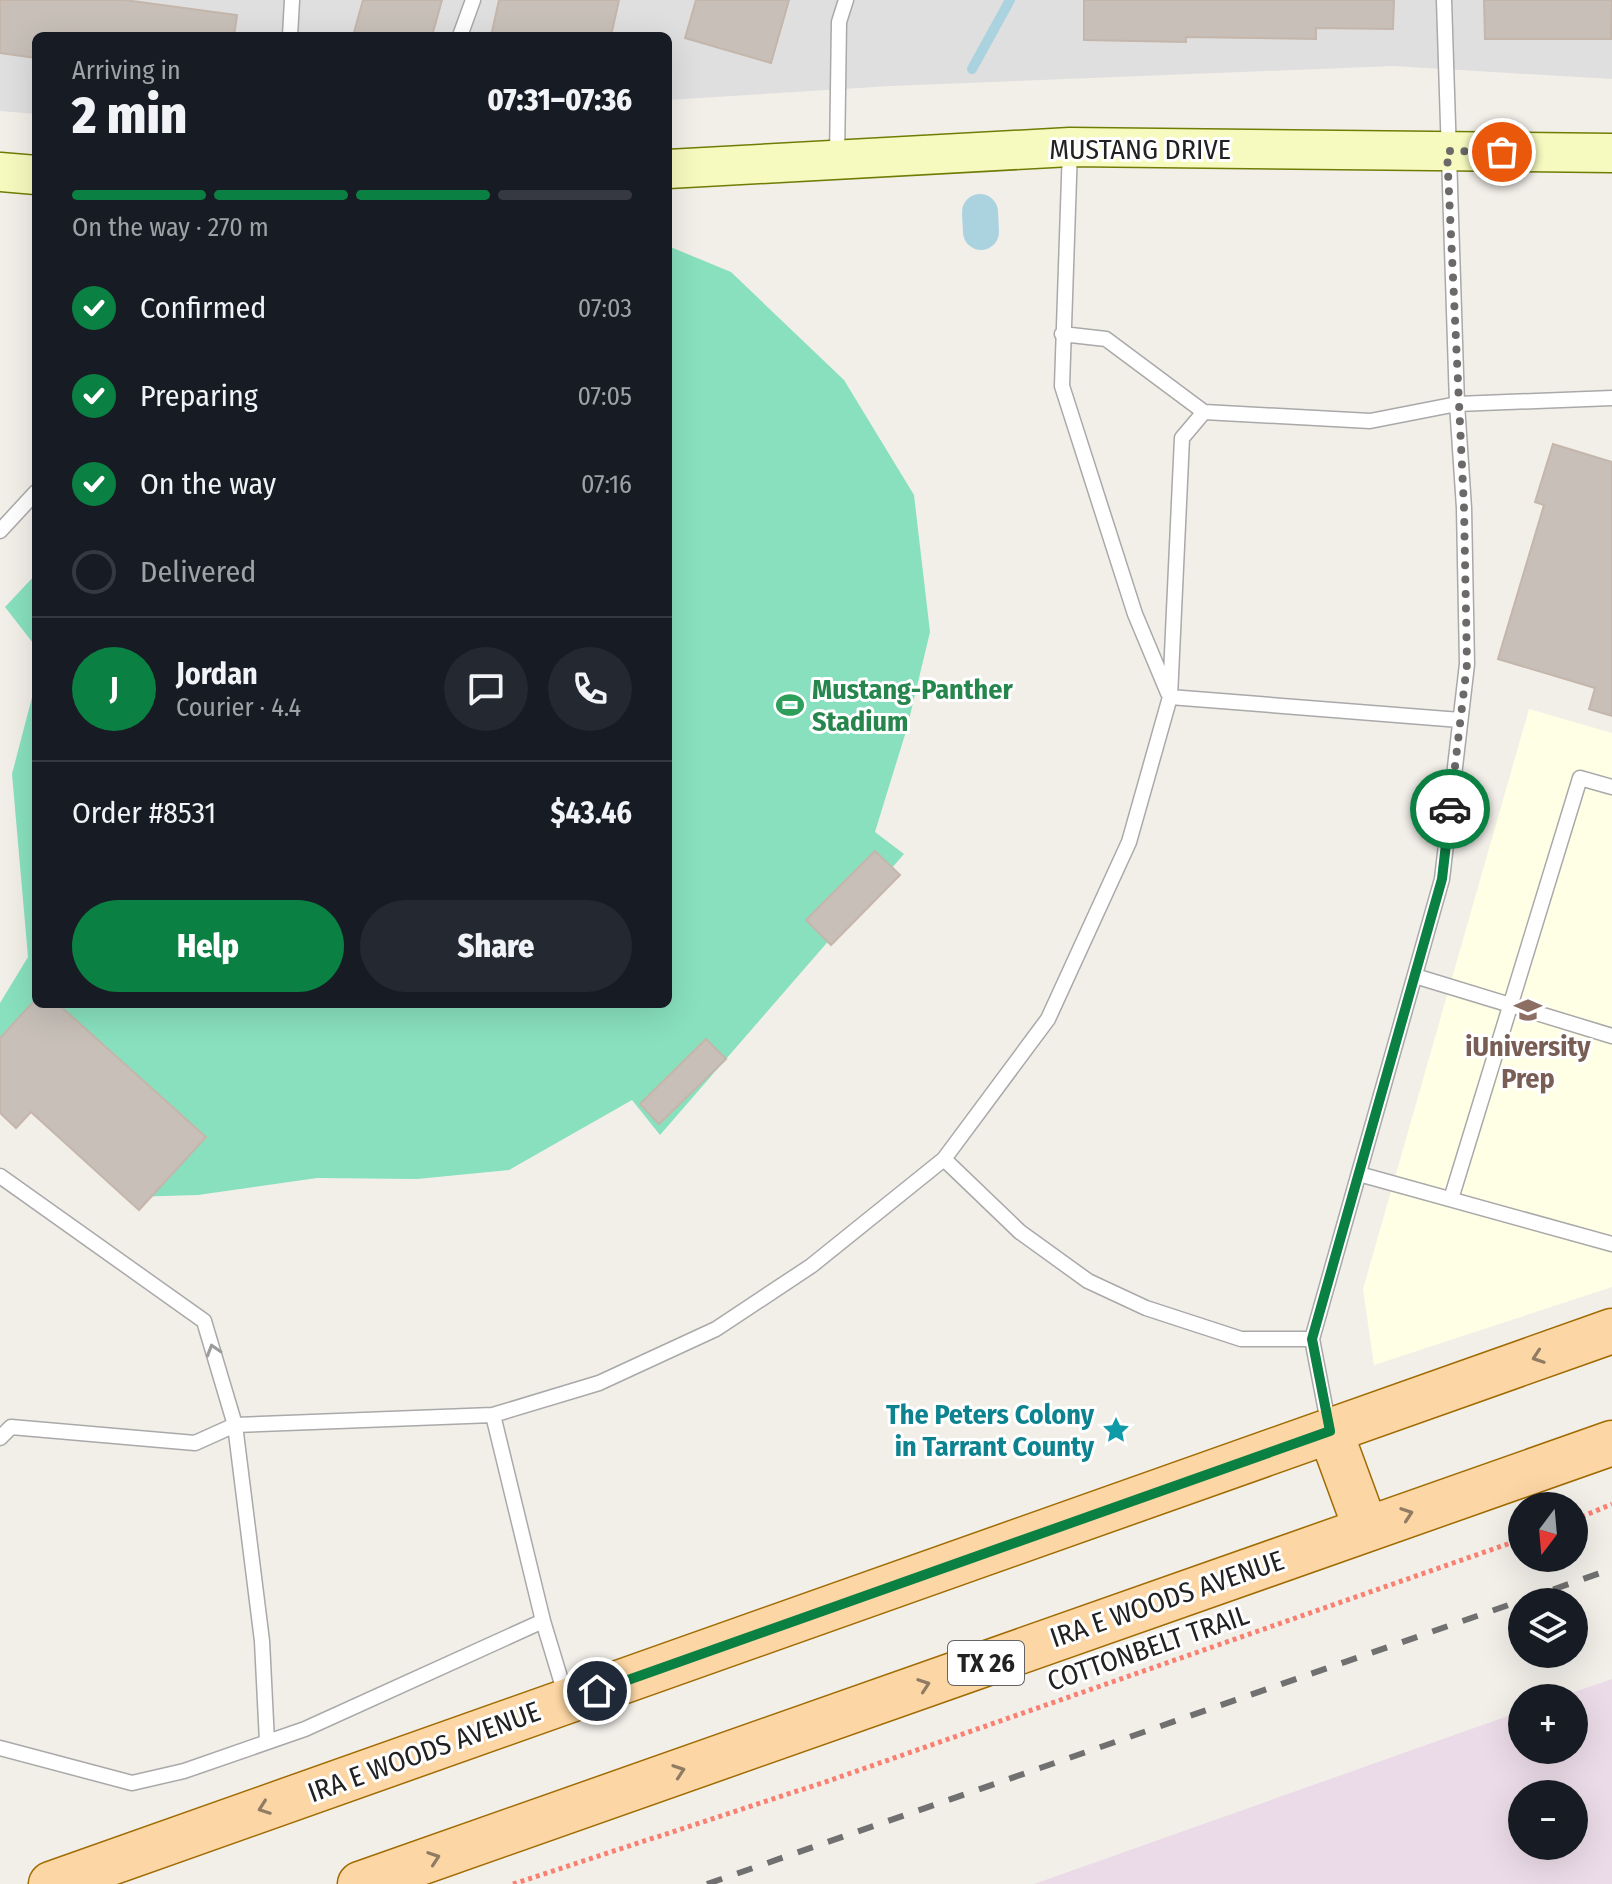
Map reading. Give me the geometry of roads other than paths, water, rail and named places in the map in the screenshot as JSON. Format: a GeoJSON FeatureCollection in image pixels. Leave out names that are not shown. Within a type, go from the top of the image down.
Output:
{"type":"FeatureCollection","features":[{"type":"Feature","properties":{"kind":"main road","name":"MUSTANG DRIVE"},"geometry":{"type":"LineString","coordinates":[[672,169],[1070,147],[1612,153]]}},
{"type":"Feature","properties":{"kind":"main road"},"geometry":{"type":"LineString","coordinates":[[0,172],[32,175]]}},
{"type":"Feature","properties":{"kind":"main road","name":"IRA E WOODS AVENUE"},"geometry":{"type":"LineString","coordinates":[[51,1884],[1612,1331]]}},
{"type":"Feature","properties":{"kind":"main road"},"geometry":{"type":"LineString","coordinates":[[1330,1431],[1366,1529]]}},
{"type":"Feature","properties":{"kind":"main road","name":"IRA E WOODS AVENUE"},"geometry":{"type":"LineString","coordinates":[[360,1884],[1612,1443]]}},
{"type":"Feature","properties":{"kind":"lane"},"geometry":{"type":"LineString","coordinates":[[290,32],[292,0]]}},
{"type":"Feature","properties":{"kind":"lane"},"geometry":{"type":"LineString","coordinates":[[461,32],[473,0]]}},
{"type":"Feature","properties":{"kind":"lane"},"geometry":{"type":"LineString","coordinates":[[837,160],[839,22],[846,0]]}},
{"type":"Feature","properties":{"kind":"lane"},"geometry":{"type":"LineString","coordinates":[[1330,1431],[1312,1339],[1442,879],[1467,664],[1464,508],[1447,151],[1444,0]]}},
{"type":"Feature","properties":{"kind":"lane"},"geometry":{"type":"LineString","coordinates":[[1070,147],[1062,386],[1135,614],[1170,697]]}},
{"type":"Feature","properties":{"kind":"lane"},"geometry":{"type":"LineString","coordinates":[[1062,334],[1106,339],[1204,412],[1370,421],[1457,404],[1612,398]]}},
{"type":"Feature","properties":{"kind":"lane"},"geometry":{"type":"LineString","coordinates":[[0,1438],[11,1427],[195,1443],[235,1425],[493,1415],[599,1383],[716,1329],[811,1266],[944,1159],[1048,1019],[1129,842],[1170,697],[1182,438],[1204,412]]}},
{"type":"Feature","properties":{"kind":"lane"},"geometry":{"type":"LineString","coordinates":[[0,531],[32,496]]}},
{"type":"Feature","properties":{"kind":"lane"},"geometry":{"type":"LineString","coordinates":[[1170,697],[1460,720]]}},
{"type":"Feature","properties":{"kind":"lane"},"geometry":{"type":"LineString","coordinates":[[1451,1199],[1580,778],[1612,787]]}},
{"type":"Feature","properties":{"kind":"lane"},"geometry":{"type":"LineString","coordinates":[[1415,976],[1612,1036]]}},
{"type":"Feature","properties":{"kind":"lane"},"geometry":{"type":"LineString","coordinates":[[944,1159],[1020,1232],[1088,1281],[1146,1308],[1241,1339],[1312,1339]]}},
{"type":"Feature","properties":{"kind":"lane"},"geometry":{"type":"LineString","coordinates":[[1359,1174],[1612,1244]]}},
{"type":"Feature","properties":{"kind":"lane"},"geometry":{"type":"LineString","coordinates":[[0,1176],[204,1321],[235,1425],[262,1641],[267,1742]]}},
{"type":"Feature","properties":{"kind":"lane"},"geometry":{"type":"LineString","coordinates":[[493,1415],[543,1621],[568,1701]]}},
{"type":"Feature","properties":{"kind":"lane"},"geometry":{"type":"LineString","coordinates":[[0,1748],[132,1783],[184,1771],[305,1729],[543,1621]]}},
{"type":"Feature","properties":{"kind":"waterway"},"geometry":{"type":"LineString","coordinates":[[972,69],[1010,0]]}},
{"type":"Feature","properties":{"kind":"waterway"},"geometry":{"type":"LineString","coordinates":[[980,212],[981,232]]}},
{"type":"Feature","properties":{"kind":"railway"},"geometry":{"type":"LineString","coordinates":[[707,1884],[1612,1569]]}},
{"type":"Feature","properties":{"kind":"place","name":"Mustang-Panther Stadium"},"geometry":{"type":"Point","coordinates":[790,705]}},
{"type":"Feature","properties":{"kind":"place","name":"iUniversity Prep"},"geometry":{"type":"Point","coordinates":[1528,1010]}},
{"type":"Feature","properties":{"kind":"place","name":"The Peters Colony in Tarrant County"},"geometry":{"type":"Point","coordinates":[1116,1430]}}]}
